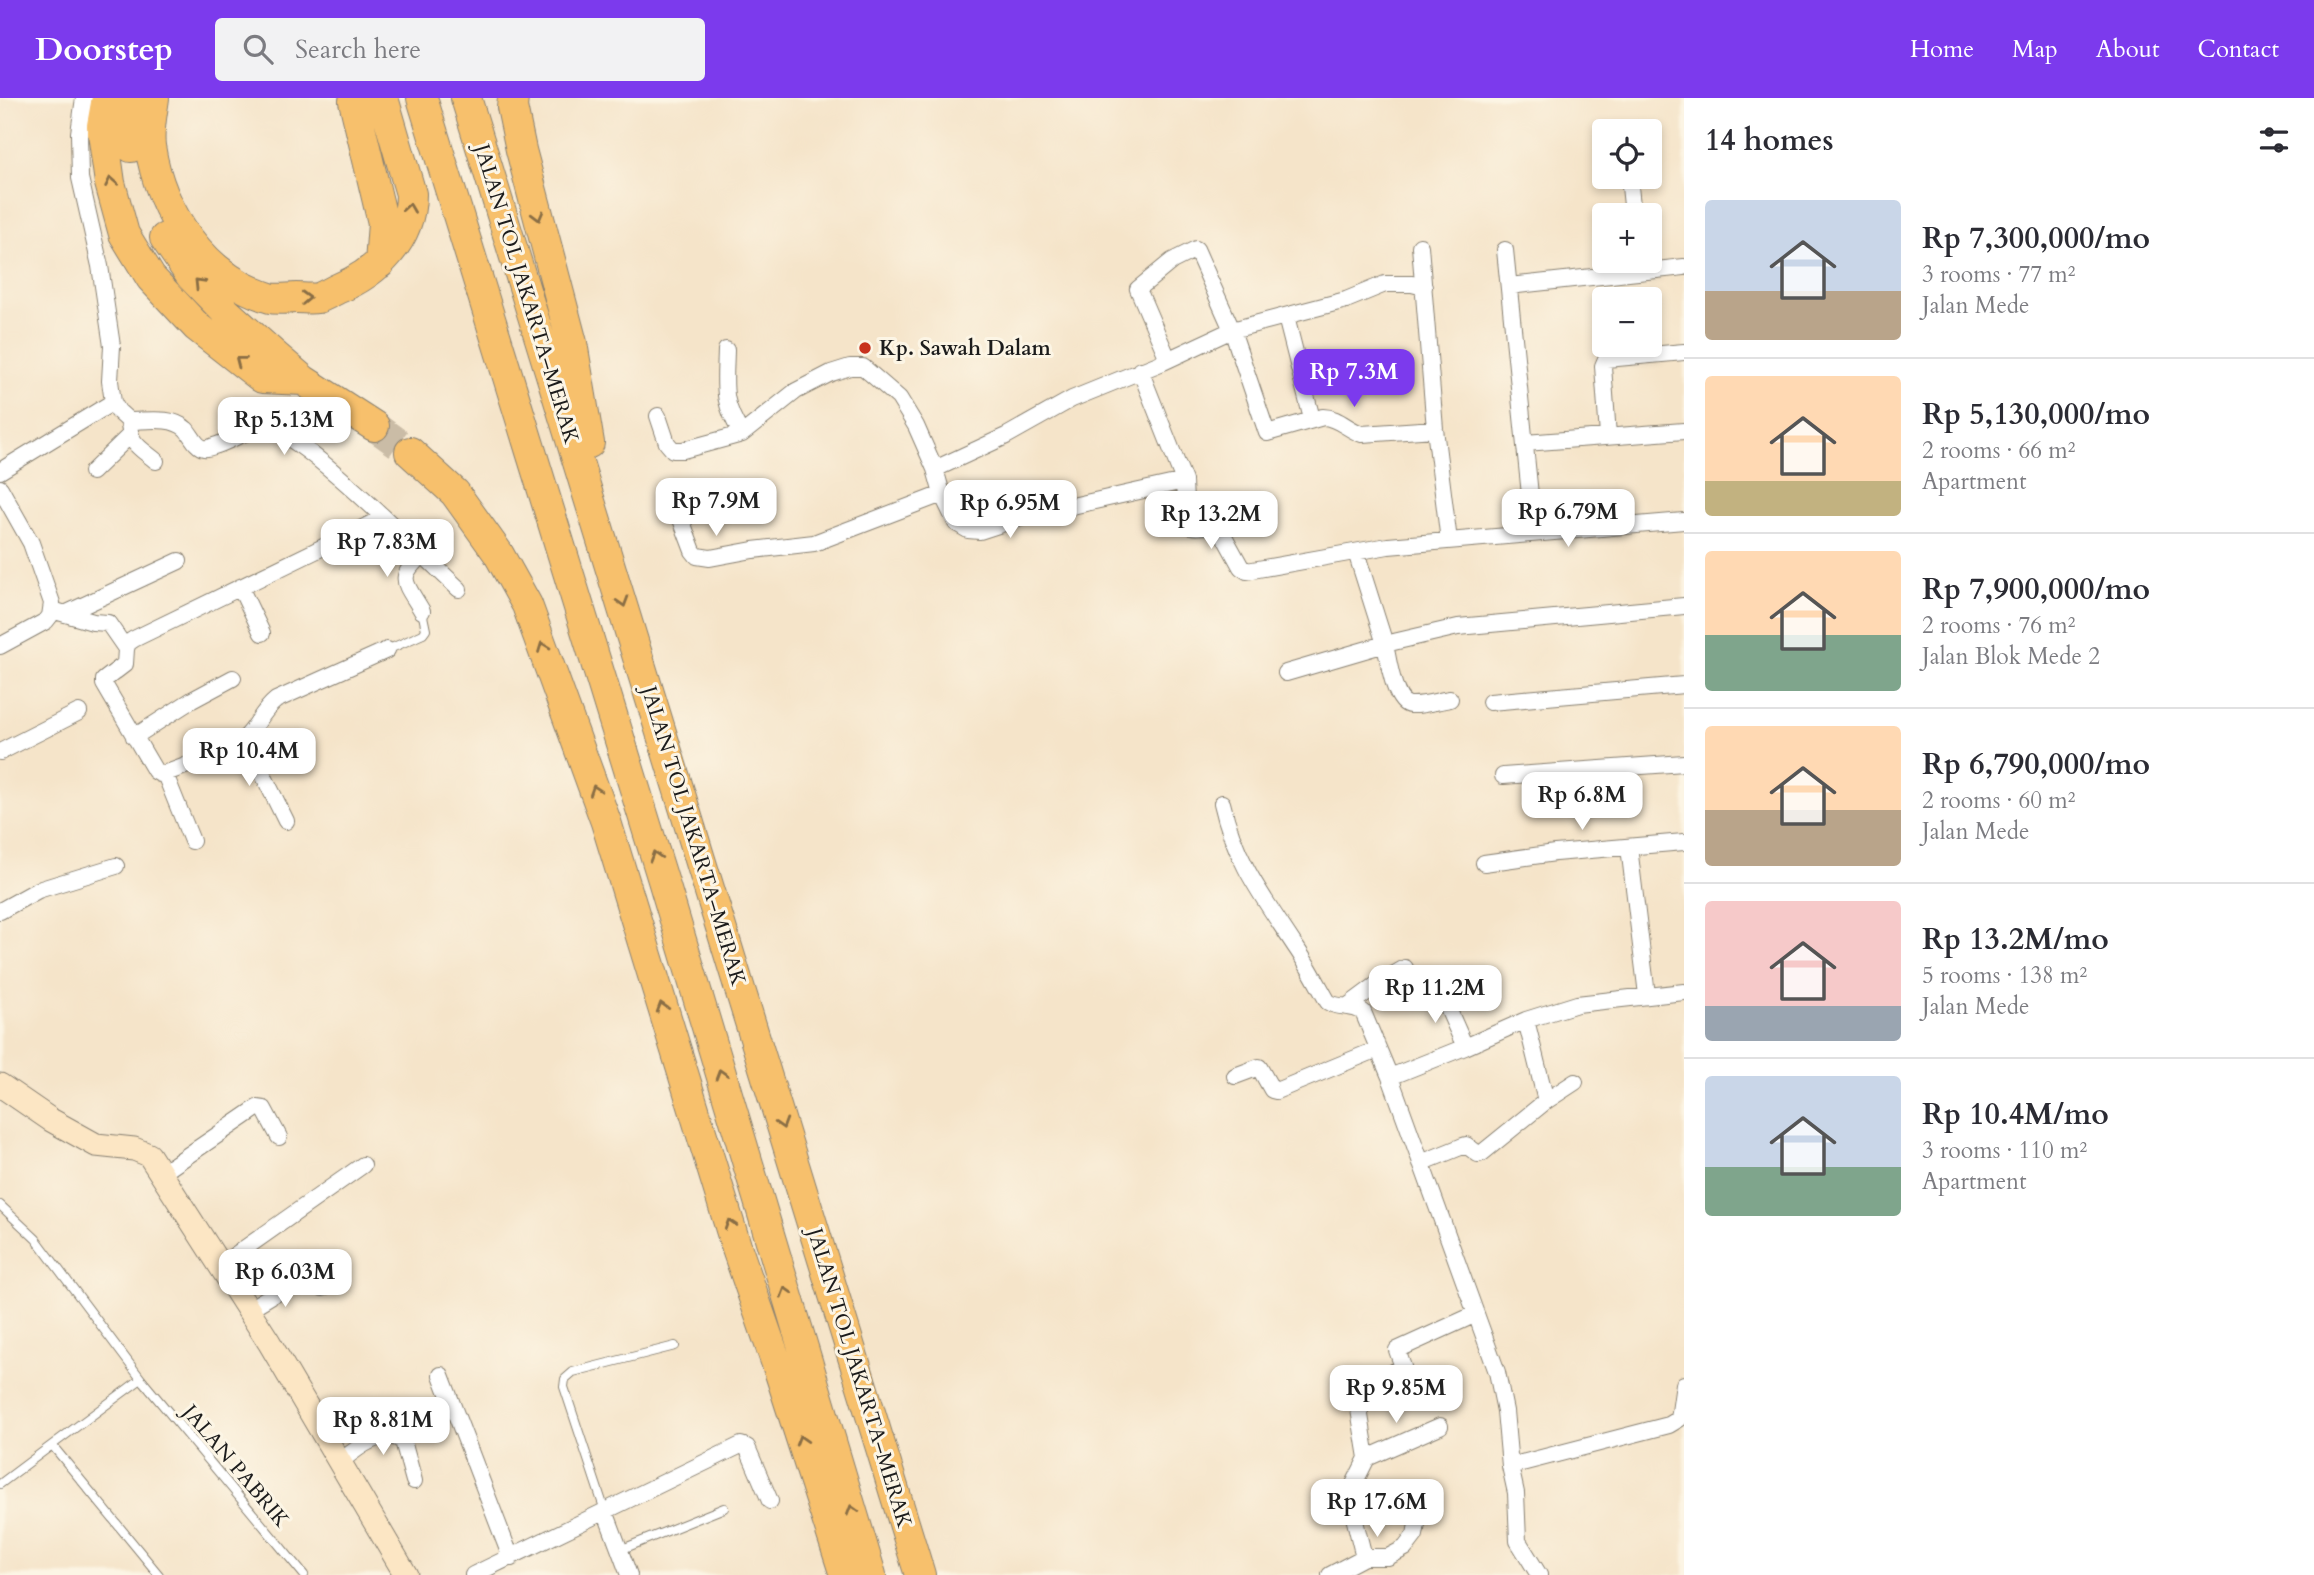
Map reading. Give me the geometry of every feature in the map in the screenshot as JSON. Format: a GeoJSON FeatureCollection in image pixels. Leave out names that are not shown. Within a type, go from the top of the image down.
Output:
{"type":"FeatureCollection","features":[{"type":"Feature","properties":{"kind":"highway"},"geometry":{"type":"LineString","coordinates":[[107,98],[102,126],[110,183],[124,234],[151,278],[197,327],[262,378],[303,380]]}},
{"type":"Feature","properties":{"kind":"highway"},"geometry":{"type":"LineString","coordinates":[[133,98],[131,149],[142,196],[163,235],[191,276],[226,312],[303,380],[374,426]]}},
{"type":"Feature","properties":{"kind":"highway"},"geometry":{"type":"LineString","coordinates":[[154,98],[149,144],[160,189],[180,228],[207,262],[240,285],[272,299],[317,298],[358,281],[380,264],[397,242],[411,208],[408,181],[383,98]]}},
{"type":"Feature","properties":{"kind":"highway","name":"JALAN TOL JAKARTA–MERAK"},"geometry":{"type":"LineString","coordinates":[[422,98],[663,880],[871,1575]]}},
{"type":"Feature","properties":{"kind":"highway","name":"JALAN TOL JAKARTA–MERAK"},"geometry":{"type":"LineString","coordinates":[[466,98],[920,1575]]}},
{"type":"Feature","properties":{"kind":"highway"},"geometry":{"type":"LineString","coordinates":[[513,98],[512,107],[521,150],[572,343],[603,537]]}},
{"type":"Feature","properties":{"kind":"highway"},"geometry":{"type":"LineString","coordinates":[[354,101],[383,223],[380,264]]}},
{"type":"Feature","properties":{"kind":"highway"},"geometry":{"type":"LineString","coordinates":[[410,452],[455,493],[498,553],[527,605],[606,822],[736,1246],[845,1575]]}},
{"type":"Feature","properties":{"kind":"main road"},"geometry":{"type":"LineString","coordinates":[[0,1085],[51,1120],[96,1145],[134,1149],[149,1155],[249,1309],[406,1575]]}},
{"type":"Feature","properties":{"kind":"street"},"geometry":{"type":"LineString","coordinates":[[84,98],[79,133],[80,178],[106,308],[111,346],[110,381],[113,402],[129,428],[135,444],[156,461]]}},
{"type":"Feature","properties":{"kind":"street"},"geometry":{"type":"LineString","coordinates":[[1420,246],[1435,429],[1448,541]]}},
{"type":"Feature","properties":{"kind":"street"},"geometry":{"type":"LineString","coordinates":[[1168,359],[1138,289],[1172,261],[1196,249],[1231,330],[1266,433],[1312,419],[1331,417],[1351,431],[1362,434],[1435,429]]}},
{"type":"Feature","properties":{"kind":"street"},"geometry":{"type":"LineString","coordinates":[[1505,250],[1534,534]]}},
{"type":"Feature","properties":{"kind":"street"},"geometry":{"type":"LineString","coordinates":[[1662,266],[1684,267]]}},
{"type":"Feature","properties":{"kind":"street"},"geometry":{"type":"LineString","coordinates":[[1508,286],[1594,273]]}},
{"type":"Feature","properties":{"kind":"street"},"geometry":{"type":"LineString","coordinates":[[935,469],[1006,436],[1072,399],[1231,330],[1346,300],[1385,284],[1424,287]]}},
{"type":"Feature","properties":{"kind":"street"},"geometry":{"type":"LineString","coordinates":[[1286,317],[1312,419]]}},
{"type":"Feature","properties":{"kind":"street"},"geometry":{"type":"LineString","coordinates":[[726,349],[726,402],[733,420],[743,434]]}},
{"type":"Feature","properties":{"kind":"street"},"geometry":{"type":"LineString","coordinates":[[1608,436],[1603,366],[1605,359],[1684,352]]}},
{"type":"Feature","properties":{"kind":"street"},"geometry":{"type":"LineString","coordinates":[[658,416],[667,443],[673,450],[682,450],[743,434],[796,391],[831,373],[850,367],[863,367],[899,398],[916,426],[956,523],[968,530],[980,531],[1023,517],[1184,481]]}},
{"type":"Feature","properties":{"kind":"street"},"geometry":{"type":"LineString","coordinates":[[1140,370],[1184,481],[1186,523],[1194,527],[1219,527],[1241,567],[1247,571],[1388,546],[1684,522]]}},
{"type":"Feature","properties":{"kind":"street"},"geometry":{"type":"LineString","coordinates":[[0,471],[113,402]]}},
{"type":"Feature","properties":{"kind":"street"},"geometry":{"type":"LineString","coordinates":[[92,472],[129,428],[168,420],[186,429],[199,446],[205,449],[258,428],[272,430],[286,435],[326,466],[459,589]]}},
{"type":"Feature","properties":{"kind":"street"},"geometry":{"type":"LineString","coordinates":[[1525,443],[1684,431]]}},
{"type":"Feature","properties":{"kind":"street"},"geometry":{"type":"LineString","coordinates":[[0,488],[32,543],[52,603],[59,612],[93,622],[108,623],[126,649]]}},
{"type":"Feature","properties":{"kind":"street"},"geometry":{"type":"LineString","coordinates":[[682,522],[693,551],[697,556],[710,558],[814,543],[942,494]]}},
{"type":"Feature","properties":{"kind":"street"},"geometry":{"type":"LineString","coordinates":[[383,518],[134,639],[128,643],[125,664],[104,680],[104,684],[155,771],[164,774],[245,738],[266,708],[276,700],[387,650]]}},
{"type":"Feature","properties":{"kind":"street"},"geometry":{"type":"LineString","coordinates":[[1356,552],[1402,703],[1409,705],[1450,699]]}},
{"type":"Feature","properties":{"kind":"street"},"geometry":{"type":"LineString","coordinates":[[422,555],[407,569],[405,578],[422,611]]}},
{"type":"Feature","properties":{"kind":"street"},"geometry":{"type":"LineString","coordinates":[[0,646],[59,612],[179,561]]}},
{"type":"Feature","properties":{"kind":"street"},"geometry":{"type":"LineString","coordinates":[[240,587],[262,633]]}},
{"type":"Feature","properties":{"kind":"street"},"geometry":{"type":"LineString","coordinates":[[1286,673],[1385,644],[1458,627],[1684,606]]}},
{"type":"Feature","properties":{"kind":"street"},"geometry":{"type":"LineString","coordinates":[[134,737],[233,678]]}},
{"type":"Feature","properties":{"kind":"street"},"geometry":{"type":"LineString","coordinates":[[1490,702],[1684,685]]}},
{"type":"Feature","properties":{"kind":"street"},"geometry":{"type":"LineString","coordinates":[[0,752],[79,712]]}},
{"type":"Feature","properties":{"kind":"street"},"geometry":{"type":"LineString","coordinates":[[245,738],[286,821]]}},
{"type":"Feature","properties":{"kind":"street"},"geometry":{"type":"LineString","coordinates":[[1503,776],[1684,763]]}},
{"type":"Feature","properties":{"kind":"street"},"geometry":{"type":"LineString","coordinates":[[164,774],[192,841]]}},
{"type":"Feature","properties":{"kind":"street"},"geometry":{"type":"LineString","coordinates":[[1222,803],[1232,839],[1257,891],[1297,948],[1328,1002],[1336,1006],[1357,1008],[1363,1012],[1390,1077],[1497,1372],[1516,1493],[1518,1541],[1539,1575]]}},
{"type":"Feature","properties":{"kind":"street"},"geometry":{"type":"LineString","coordinates":[[1484,863],[1555,853],[1684,842]]}},
{"type":"Feature","properties":{"kind":"street"},"geometry":{"type":"LineString","coordinates":[[1629,847],[1647,995]]}},
{"type":"Feature","properties":{"kind":"street"},"geometry":{"type":"LineString","coordinates":[[0,911],[38,890],[116,866]]}},
{"type":"Feature","properties":{"kind":"street"},"geometry":{"type":"LineString","coordinates":[[1348,1006],[1405,968]]}},
{"type":"Feature","properties":{"kind":"street"},"geometry":{"type":"LineString","coordinates":[[1439,988],[1465,1047]]}},
{"type":"Feature","properties":{"kind":"street"},"geometry":{"type":"LineString","coordinates":[[1390,1077],[1525,1020],[1577,1004],[1684,992]]}},
{"type":"Feature","properties":{"kind":"street"},"geometry":{"type":"LineString","coordinates":[[1525,1020],[1546,1101]]}},
{"type":"Feature","properties":{"kind":"street"},"geometry":{"type":"LineString","coordinates":[[1235,1076],[1259,1067],[1272,1090],[1276,1091],[1378,1049]]}},
{"type":"Feature","properties":{"kind":"street"},"geometry":{"type":"LineString","coordinates":[[1421,1163],[1466,1145],[1475,1152],[1482,1153],[1546,1101],[1575,1082]]}},
{"type":"Feature","properties":{"kind":"street"},"geometry":{"type":"LineString","coordinates":[[162,1173],[257,1108],[264,1109],[278,1137]]}},
{"type":"Feature","properties":{"kind":"street"},"geometry":{"type":"LineString","coordinates":[[221,1265],[363,1164]]}},
{"type":"Feature","properties":{"kind":"street"},"geometry":{"type":"LineString","coordinates":[[249,1309],[307,1274],[323,1288]]}},
{"type":"Feature","properties":{"kind":"street"},"geometry":{"type":"LineString","coordinates":[[1364,1557],[1352,1500],[1354,1484],[1367,1458],[1357,1397],[1368,1385],[1403,1367],[1397,1350],[1476,1314]]}},
{"type":"Feature","properties":{"kind":"street"},"geometry":{"type":"LineString","coordinates":[[441,1375],[511,1558]]}},
{"type":"Feature","properties":{"kind":"street"},"geometry":{"type":"LineString","coordinates":[[1510,1466],[1669,1425],[1679,1419],[1684,1384]]}},
{"type":"Feature","properties":{"kind":"street"},"geometry":{"type":"LineString","coordinates":[[1367,1458],[1440,1426]]}},
{"type":"Feature","properties":{"kind":"street"},"geometry":{"type":"LineString","coordinates":[[340,1462],[362,1444],[396,1436],[402,1441],[414,1481]]}},
{"type":"Feature","properties":{"kind":"street"},"geometry":{"type":"LineString","coordinates":[[473,1575],[744,1445],[770,1501]]}},
{"type":"Feature","properties":{"kind":"street"},"geometry":{"type":"LineString","coordinates":[[1330,1575],[1364,1557],[1388,1557],[1405,1548],[1415,1535],[1419,1513],[1425,1500]]}},
{"type":"Feature","properties":{"kind":"street"},"geometry":{"type":"LineString","coordinates":[[605,1511],[629,1575]]}},
{"type":"Feature","properties":{"kind":"lane"},"geometry":{"type":"LineString","coordinates":[[387,650],[423,634],[426,630],[422,611]]}},
{"type":"Feature","properties":{"kind":"lane","name":"JALAN PABRIK"},"geometry":{"type":"LineString","coordinates":[[0,1205],[36,1239],[141,1379],[303,1575]]}},
{"type":"Feature","properties":{"kind":"lane"},"geometry":{"type":"LineString","coordinates":[[605,1511],[599,1500],[564,1387],[565,1379],[573,1372],[675,1346]]}},
{"type":"Feature","properties":{"kind":"lane"},"geometry":{"type":"LineString","coordinates":[[0,1484],[141,1379]]}},
{"type":"Feature","properties":{"kind":"lane"},"geometry":{"type":"LineString","coordinates":[[52,1445],[159,1575]]}},
{"type":"Feature","properties":{"kind":"lane"},"geometry":{"type":"LineString","coordinates":[[620,1550],[724,1508]]}},
{"type":"Feature","properties":{"kind":"tunnel"},"geometry":{"type":"LineString","coordinates":[[374,426],[410,452]]}},
{"type":"Feature","properties":{"kind":"place","name":"Kp. Sawah Dalam"},"geometry":{"type":"Point","coordinates":[865,348]}}]}
